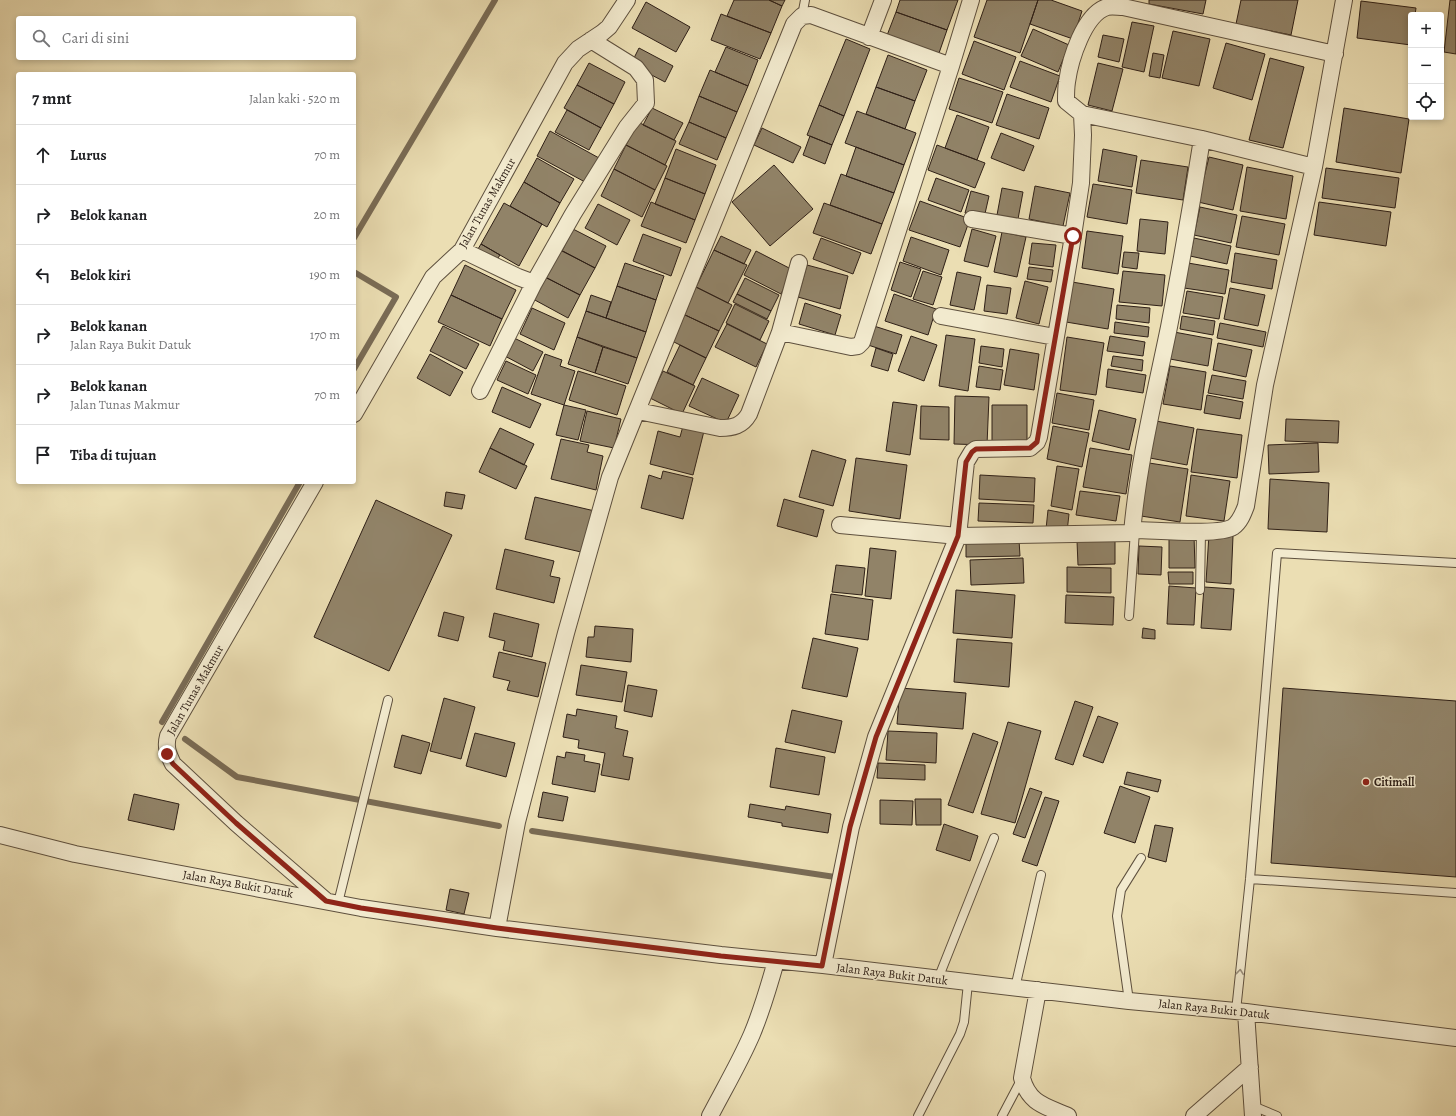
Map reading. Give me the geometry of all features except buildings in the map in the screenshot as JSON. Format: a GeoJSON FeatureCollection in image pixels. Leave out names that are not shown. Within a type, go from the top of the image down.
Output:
{"type":"FeatureCollection","features":[{"type":"Feature","properties":{"kind":"street","name":"Jalan Tunas Makmur"},"geometry":{"type":"LineString","coordinates":[[356,411],[433,276],[462,250],[565,63],[578,49],[609,27],[626,0]]}},
{"type":"Feature","properties":{"kind":"street"},"geometry":{"type":"LineString","coordinates":[[869,37],[883,0]]}},
{"type":"Feature","properties":{"kind":"street"},"geometry":{"type":"LineString","coordinates":[[780,332],[851,347],[858,346],[862,342],[971,0]]}},
{"type":"Feature","properties":{"kind":"street"},"geometry":{"type":"LineString","coordinates":[[840,525],[958,536],[1202,532],[1232,528],[1241,518],[1246,506],[1265,385],[1314,167],[1344,0]]}},
{"type":"Feature","properties":{"kind":"street"},"geometry":{"type":"LineString","coordinates":[[1314,167],[1202,139],[1082,114],[1066,101],[1068,72],[1083,31],[1090,20],[1107,7],[1123,7],[1335,54]]}},
{"type":"Feature","properties":{"kind":"street"},"geometry":{"type":"LineString","coordinates":[[497,928],[517,822],[568,625],[610,477],[794,24],[802,16],[811,15],[951,66]]}},
{"type":"Feature","properties":{"kind":"street"},"geometry":{"type":"LineString","coordinates":[[480,391],[534,283],[573,214],[627,127],[646,103],[644,80],[636,68],[591,40]]}},
{"type":"Feature","properties":{"kind":"street"},"geometry":{"type":"LineString","coordinates":[[822,966],[850,827],[876,737],[958,536],[966,462],[972,452],[980,448],[1030,448],[1037,442],[1081,183],[1083,135],[1082,114]]}},
{"type":"Feature","properties":{"kind":"street"},"geometry":{"type":"LineString","coordinates":[[1133,532],[1134,510],[1149,425],[1178,280],[1202,139]]}},
{"type":"Feature","properties":{"kind":"street"},"geometry":{"type":"LineString","coordinates":[[972,219],[1073,236]]}},
{"type":"Feature","properties":{"kind":"street"},"geometry":{"type":"LineString","coordinates":[[462,250],[518,277],[534,283]]}},
{"type":"Feature","properties":{"kind":"street"},"geometry":{"type":"LineString","coordinates":[[638,411],[720,428],[734,427],[744,422],[749,414],[780,332],[799,263]]}},
{"type":"Feature","properties":{"kind":"street"},"geometry":{"type":"LineString","coordinates":[[941,316],[1055,337]]}},
{"type":"Feature","properties":{"kind":"street","name":"Jalan Tunas Makmur"},"geometry":{"type":"LineString","coordinates":[[314,484],[168,736],[166,744],[167,754],[173,764],[236,823],[332,902]]}},
{"type":"Feature","properties":{"kind":"street","name":"Jalan Raya Bukit Datuk"},"geometry":{"type":"LineString","coordinates":[[0,835],[75,854],[361,908],[497,928],[1129,1001],[1241,1011],[1456,1038]]}},
{"type":"Feature","properties":{"kind":"street"},"geometry":{"type":"LineString","coordinates":[[710,1116],[751,1036],[764,1002],[776,961]]}},
{"type":"Feature","properties":{"kind":"street"},"geometry":{"type":"LineString","coordinates":[[1038,990],[1022,1078],[1024,1088],[1029,1096],[1037,1102],[1068,1116]]}},
{"type":"Feature","properties":{"kind":"street"},"geometry":{"type":"LineString","coordinates":[[1241,1011],[1250,1067],[1253,1111]]}},
{"type":"Feature","properties":{"kind":"street"},"geometry":{"type":"LineString","coordinates":[[1194,1116],[1250,1067]]}},
{"type":"Feature","properties":{"kind":"lane"},"geometry":{"type":"LineString","coordinates":[[802,16],[805,0]]}},
{"type":"Feature","properties":{"kind":"lane"},"geometry":{"type":"LineString","coordinates":[[1129,616],[1133,532]]}},
{"type":"Feature","properties":{"kind":"lane"},"geometry":{"type":"LineString","coordinates":[[1200,590],[1202,532]]}},
{"type":"Feature","properties":{"kind":"lane"},"geometry":{"type":"LineString","coordinates":[[1241,1011],[1250,880],[1277,553],[1456,563]]}},
{"type":"Feature","properties":{"kind":"lane"},"geometry":{"type":"LineString","coordinates":[[332,902],[388,700]]}},
{"type":"Feature","properties":{"kind":"lane"},"geometry":{"type":"LineString","coordinates":[[938,979],[994,838]]}},
{"type":"Feature","properties":{"kind":"lane"},"geometry":{"type":"LineString","coordinates":[[1129,1001],[1117,916],[1121,890],[1142,858]]}},
{"type":"Feature","properties":{"kind":"lane"},"geometry":{"type":"LineString","coordinates":[[1015,988],[1041,874]]}},
{"type":"Feature","properties":{"kind":"lane"},"geometry":{"type":"LineString","coordinates":[[1250,880],[1456,893]]}},
{"type":"Feature","properties":{"kind":"lane"},"geometry":{"type":"LineString","coordinates":[[918,1116],[960,1034],[964,1022],[968,983]]}},
{"type":"Feature","properties":{"kind":"lane"},"geometry":{"type":"LineString","coordinates":[[1002,1116],[1022,1078]]}},
{"type":"Feature","properties":{"kind":"lane"},"geometry":{"type":"LineString","coordinates":[[1253,1111],[1277,1116]]}},
{"type":"Feature","properties":{"kind":"waterway"},"geometry":{"type":"LineString","coordinates":[[356,235],[495,0]]}},
{"type":"Feature","properties":{"kind":"waterway"},"geometry":{"type":"LineString","coordinates":[[356,273],[396,297],[356,366]]}},
{"type":"Feature","properties":{"kind":"waterway"},"geometry":{"type":"LineString","coordinates":[[162,722],[299,484]]}},
{"type":"Feature","properties":{"kind":"waterway"},"geometry":{"type":"LineString","coordinates":[[185,739],[237,777],[499,826]]}},
{"type":"Feature","properties":{"kind":"waterway"},"geometry":{"type":"LineString","coordinates":[[532,831],[835,877]]}},
{"type":"Feature","properties":{"kind":"place","name":"Citimall"},"geometry":{"type":"Point","coordinates":[1366,782]}},
{"type":"Feature","properties":{"kind":"route"},"geometry":{"type":"LineString","coordinates":[[167,754],[173,764],[236,823],[326,901],[361,908],[497,928],[721,956],[822,966],[850,827],[876,737],[958,536],[966,462],[972,452],[976,449],[1030,448],[1034,446],[1039,437],[1073,236]]}}]}
